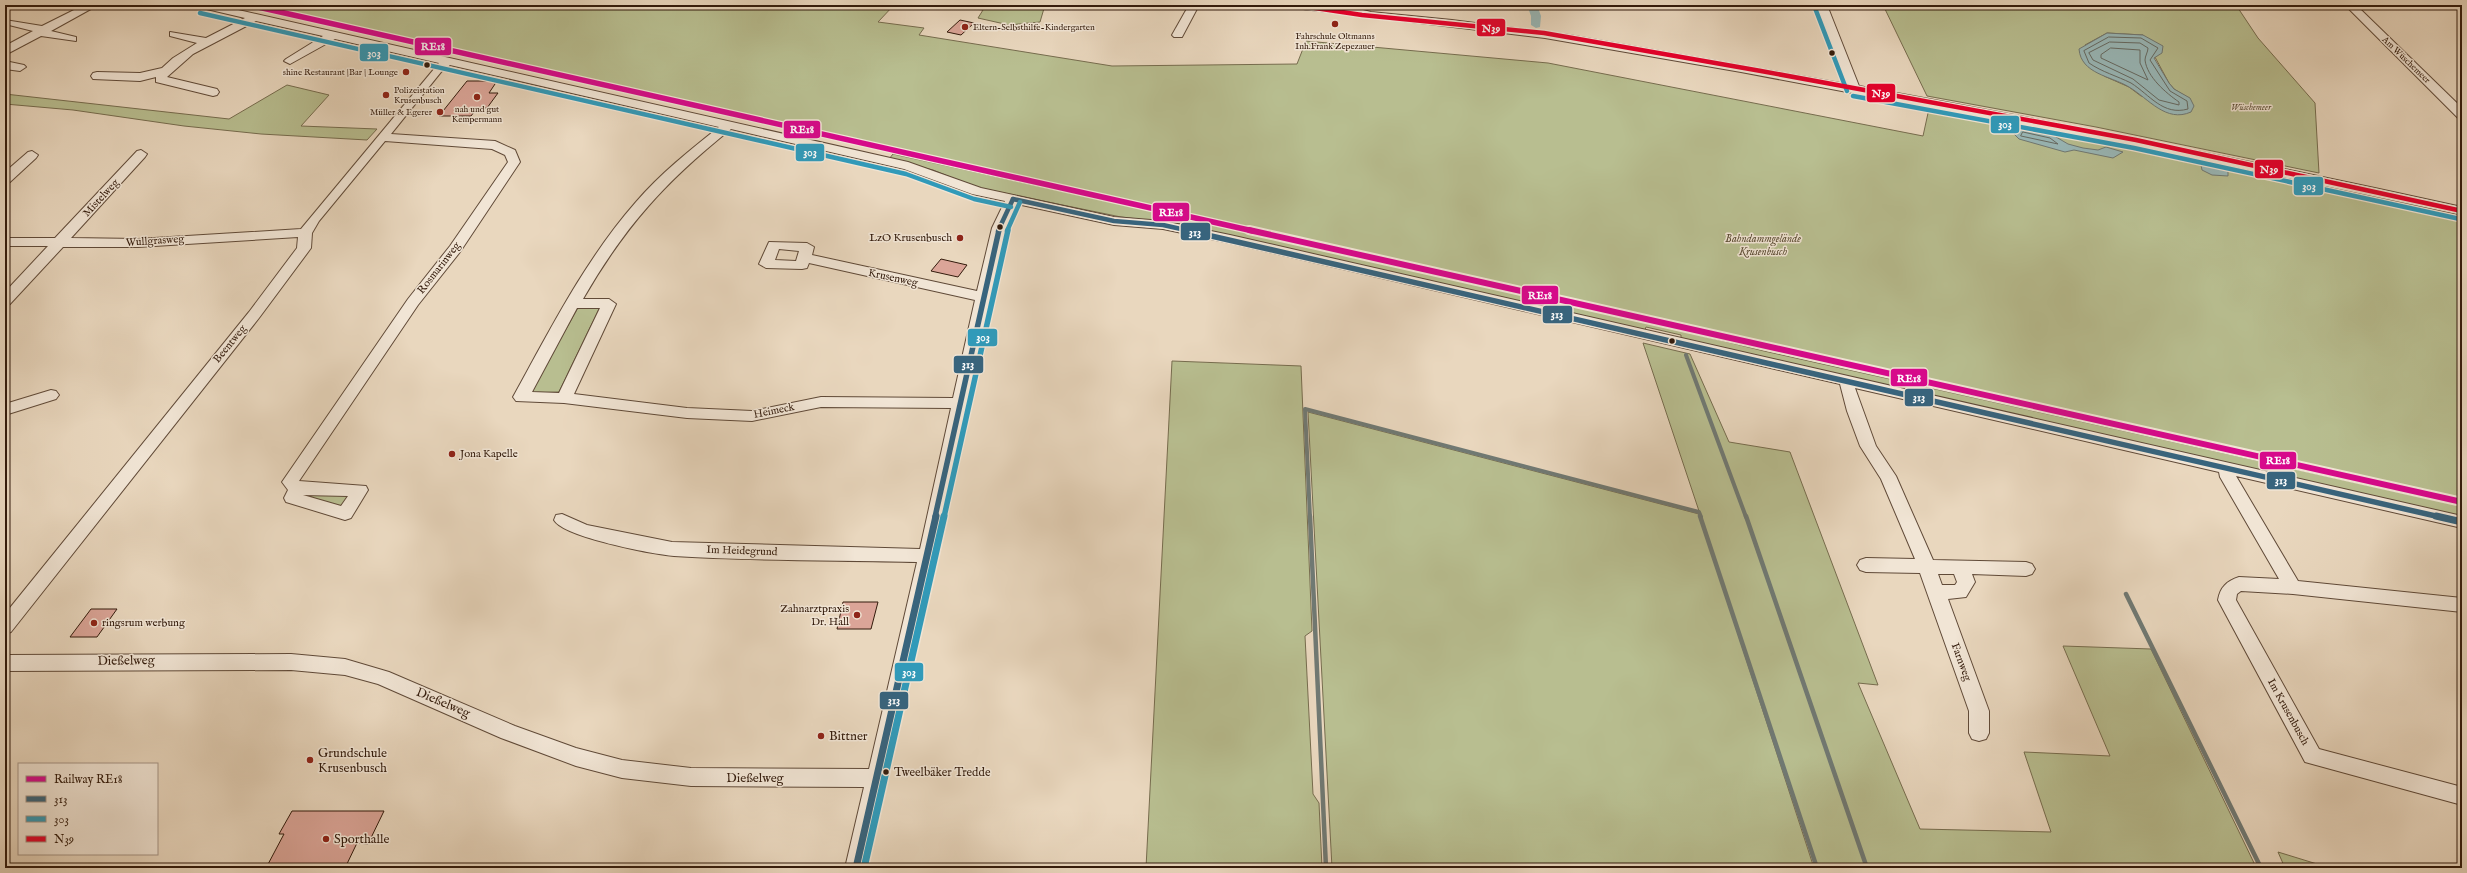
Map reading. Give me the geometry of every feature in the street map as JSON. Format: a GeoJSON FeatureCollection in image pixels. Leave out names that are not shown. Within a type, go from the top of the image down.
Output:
{"type":"FeatureCollection","features":[{"type":"Feature","properties":{"kind":"street"},"geometry":{"type":"LineString","coordinates":[[5,52],[14,45],[93,5]]}},
{"type":"Feature","properties":{"kind":"street"},"geometry":{"type":"LineString","coordinates":[[202,5],[908,166],[977,191],[1114,221],[1163,225],[1230,239],[2462,522]]}},
{"type":"Feature","properties":{"kind":"street"},"geometry":{"type":"LineString","coordinates":[[1178,36],[1194,5]]}},
{"type":"Feature","properties":{"kind":"street"},"geometry":{"type":"LineString","coordinates":[[1295,5],[1344,10],[1362,15],[1392,16],[1544,33],[2136,140],[2462,211]]}},
{"type":"Feature","properties":{"kind":"street"},"geometry":{"type":"LineString","coordinates":[[1822,5],[1854,88]]}},
{"type":"Feature","properties":{"kind":"street","name":"Am Wüschemeer"},"geometry":{"type":"LineString","coordinates":[[2350,5],[2462,115]]}},
{"type":"Feature","properties":{"kind":"street"},"geometry":{"type":"LineString","coordinates":[[212,92],[160,79],[164,71],[178,59],[255,17]]}},
{"type":"Feature","properties":{"kind":"street"},"geometry":{"type":"LineString","coordinates":[[9,22],[72,39]]}},
{"type":"Feature","properties":{"kind":"street"},"geometry":{"type":"LineString","coordinates":[[174,34],[209,42]]}},
{"type":"Feature","properties":{"kind":"street"},"geometry":{"type":"LineString","coordinates":[[290,61],[333,35]]}},
{"type":"Feature","properties":{"kind":"street","name":"Beentweg"},"geometry":{"type":"LineString","coordinates":[[5,627],[254,315],[304,248],[305,233],[314,219],[437,70],[448,61]]}},
{"type":"Feature","properties":{"kind":"street"},"geometry":{"type":"LineString","coordinates":[[5,65],[20,67]]}},
{"type":"Feature","properties":{"kind":"street"},"geometry":{"type":"LineString","coordinates":[[97,76],[140,77],[164,71]]}},
{"type":"Feature","properties":{"kind":"street","name":"Heimeck"},"geometry":{"type":"LineString","coordinates":[[729,125],[680,167],[631,215],[604,251],[521,397],[564,398],[688,413],[752,416],[821,402],[960,403]]}},
{"type":"Feature","properties":{"kind":"street","name":"Rosmarinweg"},"geometry":{"type":"LineString","coordinates":[[297,489],[290,482],[413,302],[455,249],[514,162],[511,152],[496,145],[383,137]]}},
{"type":"Feature","properties":{"kind":"street","name":"Mistelweg"},"geometry":{"type":"LineString","coordinates":[[5,301],[141,154]]}},
{"type":"Feature","properties":{"kind":"street"},"geometry":{"type":"LineString","coordinates":[[5,179],[32,155]]}},
{"type":"Feature","properties":{"kind":"street"},"geometry":{"type":"LineString","coordinates":[[856,868],[927,556],[982,297],[999,228],[1013,199]]}},
{"type":"Feature","properties":{"kind":"street","name":"Wullgrasweg"},"geometry":{"type":"LineString","coordinates":[[5,242],[61,241],[95,244],[145,243],[193,238],[305,233]]}},
{"type":"Feature","properties":{"kind":"street","name":"Krusenweg"},"geometry":{"type":"LineString","coordinates":[[804,258],[982,297]]}},
{"type":"Feature","properties":{"kind":"street"},"geometry":{"type":"LineString","coordinates":[[564,398],[609,304],[575,302]]}},
{"type":"Feature","properties":{"kind":"street","name":"Farnweg"},"geometry":{"type":"LineString","coordinates":[[1848,380],[1847,388],[1869,450],[1876,464],[1888,476],[1927,566],[1979,711],[1979,733]]}},
{"type":"Feature","properties":{"kind":"street"},"geometry":{"type":"LineString","coordinates":[[5,410],[50,395]]}},
{"type":"Feature","properties":{"kind":"street"},"geometry":{"type":"LineString","coordinates":[[2227,468],[2228,477],[2293,587]]}},
{"type":"Feature","properties":{"kind":"street","name":"Im Heidegrund"},"geometry":{"type":"LineString","coordinates":[[562,520],[583,532],[672,549],[927,556]]}},
{"type":"Feature","properties":{"kind":"street"},"geometry":{"type":"LineString","coordinates":[[1866,565],[2026,569]]}},
{"type":"Feature","properties":{"kind":"street"},"geometry":{"type":"LineString","coordinates":[[1936,592],[1960,592],[1966,582],[1960,567]]}},
{"type":"Feature","properties":{"kind":"street","name":"Im Krusenbusch"},"geometry":{"type":"LineString","coordinates":[[2462,605],[2293,587],[2240,584],[2234,586],[2228,591],[2226,600],[2312,756],[2462,796]]}},
{"type":"Feature","properties":{"kind":"street","name":"Dießelweg"},"geometry":{"type":"LineString","coordinates":[[5,663],[291,662],[345,667],[382,678],[516,735],[576,757],[622,769],[691,777],[876,778]]}},
{"type":"Feature","properties":{"kind":"green space","name":"Bahndammgelände Krusenbusch"},"geometry":{"type":"Polygon","coordinates":[[[258,5],[894,5],[878,22],[924,28],[919,35],[1112,66],[1297,64],[1306,41],[1548,63],[1923,136],[1930,104],[2462,215],[2462,499],[258,5]]]}},
{"type":"Feature","properties":{"kind":"green space"},"geometry":{"type":"Polygon","coordinates":[[[943,5],[1045,5],[1040,22],[1009,25],[978,18],[983,10],[943,5]]]}},
{"type":"Feature","properties":{"kind":"green space","name":"Wüschemeer"},"geometry":{"type":"Polygon","coordinates":[[[1883,5],[2236,5],[2258,38],[2315,103],[2319,173],[2096,127],[1927,96],[1883,5]],[[2107,33],[2085,45],[2104,76],[2129,87],[2141,96],[2190,99],[2174,89],[2169,83],[2143,35],[2107,33]]]}},
{"type":"Feature","properties":{"kind":"green space"},"geometry":{"type":"Polygon","coordinates":[[[287,85],[329,95],[301,126],[377,129],[367,140],[261,134],[184,126],[73,110],[5,104],[5,94],[229,119],[287,85]]]}},
{"type":"Feature","properties":{"kind":"green space"},"geometry":{"type":"Polygon","coordinates":[[[893,154],[1554,299],[1764,351],[2462,506],[2462,517],[1681,338],[1681,335],[1646,327],[1645,330],[1180,224],[1121,217],[975,187],[933,170],[889,159],[893,154]]]}},
{"type":"Feature","properties":{"kind":"green space"},"geometry":{"type":"Polygon","coordinates":[[[579,306],[600,307],[559,392],[530,393],[579,306]]]}},
{"type":"Feature","properties":{"kind":"green space"},"geometry":{"type":"Polygon","coordinates":[[[1643,343],[1690,354],[1729,442],[1790,452],[1878,685],[1858,683],[1920,829],[2051,832],[2024,752],[2110,756],[2063,646],[2151,649],[2255,865],[2276,868],[1818,868],[1643,343]]]}},
{"type":"Feature","properties":{"kind":"green space"},"geometry":{"type":"Polygon","coordinates":[[[1172,361],[1301,366],[1312,631],[1305,636],[1313,794],[1319,803],[1322,868],[1146,868],[1172,361]]]}},
{"type":"Feature","properties":{"kind":"green space"},"geometry":{"type":"Polygon","coordinates":[[[1308,412],[1699,514],[1814,868],[1332,868],[1308,412]]]}},
{"type":"Feature","properties":{"kind":"green space"},"geometry":{"type":"Polygon","coordinates":[[[297,489],[360,490],[345,514],[292,498],[297,489]]]}},
{"type":"Feature","properties":{"kind":"green space"},"geometry":{"type":"Polygon","coordinates":[[[2278,852],[2330,868],[2285,868],[2278,852]]]}},
{"type":"Feature","properties":{"kind":"water"},"geometry":{"type":"Polygon","coordinates":[[[2107,33],[2143,35],[2163,46],[2162,53],[2154,58],[2174,89],[2190,98],[2194,106],[2191,112],[2182,115],[2166,112],[2129,87],[2098,73],[2085,64],[2079,49],[2107,33]]]}},
{"type":"Feature","properties":{"kind":"water"},"geometry":{"type":"Polygon","coordinates":[[[2018,128],[2051,134],[2068,144],[2083,148],[2098,150],[2106,147],[2123,152],[2113,158],[2074,150],[2065,152],[2019,139],[2014,134],[2018,128]]]}},
{"type":"Feature","properties":{"kind":"water"},"geometry":{"type":"Polygon","coordinates":[[[2201,165],[2228,170],[2228,176],[2212,175],[2202,170],[2201,165]]]}},
{"type":"Feature","properties":{"kind":"building"},"geometry":{"type":"Polygon","coordinates":[[[960,20],[974,23],[961,35],[947,32],[960,20]]]}},
{"type":"Feature","properties":{"kind":"building","name":"nah und gut Kempermann"},"geometry":{"type":"Polygon","coordinates":[[[467,81],[497,81],[489,93],[498,93],[487,108],[477,108],[471,116],[439,116],[467,81]]]}},
{"type":"Feature","properties":{"kind":"building"},"geometry":{"type":"Polygon","coordinates":[[[941,259],[967,265],[958,277],[931,271],[941,259]]]}},
{"type":"Feature","properties":{"kind":"building","name":"Zahnarztpraxis Dr. Hall"},"geometry":{"type":"Polygon","coordinates":[[[843,602],[878,602],[871,629],[837,629],[843,602]]]}},
{"type":"Feature","properties":{"kind":"building","name":"ringsrum werbung"},"geometry":{"type":"Polygon","coordinates":[[[91,609],[117,609],[97,637],[70,637],[91,609]]]}},
{"type":"Feature","properties":{"kind":"building","name":"Sporthalle"},"geometry":{"type":"Polygon","coordinates":[[[292,811],[384,811],[368,844],[357,843],[345,868],[266,868],[284,834],[279,834],[292,811]]]}},
{"type":"Feature","properties":{"kind":"waterway"},"geometry":{"type":"LineString","coordinates":[[1532,5],[1536,16],[1536,25]]}},
{"type":"Feature","properties":{"kind":"waterway"},"geometry":{"type":"LineString","coordinates":[[1686,355],[1746,517]]}},
{"type":"Feature","properties":{"kind":"waterway"},"geometry":{"type":"LineString","coordinates":[[1310,517],[1305,409],[1699,512],[1701,517]]}},
{"type":"Feature","properties":{"kind":"waterway"},"geometry":{"type":"LineString","coordinates":[[1310,516],[1326,868]]}},
{"type":"Feature","properties":{"kind":"waterway"},"geometry":{"type":"LineString","coordinates":[[1700,516],[1817,868]]}},
{"type":"Feature","properties":{"kind":"waterway"},"geometry":{"type":"LineString","coordinates":[[1746,516],[1867,868]]}},
{"type":"Feature","properties":{"kind":"waterway"},"geometry":{"type":"LineString","coordinates":[[2126,594],[2261,868]]}},
{"type":"Feature","properties":{"kind":"rail line","name":"RE18"},"geometry":{"type":"LineString","coordinates":[[249,5],[2462,502]]}},
{"type":"Feature","properties":{"kind":"transit line","name":"N39"},"geometry":{"type":"LineString","coordinates":[[1295,5],[1362,15],[1544,33],[1761,71],[2136,140],[2462,211]]}},
{"type":"Feature","properties":{"kind":"transit line","name":"303"},"geometry":{"type":"LineString","coordinates":[[1815,8],[1847,91]]}},
{"type":"Feature","properties":{"kind":"transit line","name":"303"},"geometry":{"type":"LineString","coordinates":[[200,13],[906,174],[974,199],[1011,207]]}},
{"type":"Feature","properties":{"kind":"transit line","name":"303"},"geometry":{"type":"LineString","coordinates":[[1853,96],[2134,148],[2460,219]]}},
{"type":"Feature","properties":{"kind":"transit line","name":"313"},"geometry":{"type":"LineString","coordinates":[[1013,199],[1114,221],[1163,225],[1230,239],[2462,522]]}},
{"type":"Feature","properties":{"kind":"transit line","name":"313"},"geometry":{"type":"LineString","coordinates":[[856,868],[927,556],[988,273],[999,228],[1013,199]]}},
{"type":"Feature","properties":{"kind":"transit line","name":"303"},"geometry":{"type":"LineString","coordinates":[[864,868],[935,558],[996,275],[1007,231],[1020,202]]}},
{"type":"Feature","properties":{"kind":"place","name":"Fahrschule Oltmanns Inh.Frank Zepezauer"},"geometry":{"type":"Point","coordinates":[1335,24]}},
{"type":"Feature","properties":{"kind":"place","name":"Eltern-Selbsthilfe-Kindergarten"},"geometry":{"type":"Point","coordinates":[965,27]}},
{"type":"Feature","properties":{"kind":"place","name":"shine Restaurant |Bar | Lounge"},"geometry":{"type":"Point","coordinates":[406,72]}},
{"type":"Feature","properties":{"kind":"place","name":"Polizeistation Krusenbusch"},"geometry":{"type":"Point","coordinates":[386,95]}},
{"type":"Feature","properties":{"kind":"place","name":"nah und gut Kempermann"},"geometry":{"type":"Point","coordinates":[477,97]}},
{"type":"Feature","properties":{"kind":"place","name":"Müller & Egerer"},"geometry":{"type":"Point","coordinates":[440,112]}},
{"type":"Feature","properties":{"kind":"place","name":"LzO Krusenbusch"},"geometry":{"type":"Point","coordinates":[960,238]}},
{"type":"Feature","properties":{"kind":"place","name":"Jona Kapelle"},"geometry":{"type":"Point","coordinates":[452,454]}},
{"type":"Feature","properties":{"kind":"place","name":"Zahnarztpraxis Dr. Hall"},"geometry":{"type":"Point","coordinates":[857,615]}},
{"type":"Feature","properties":{"kind":"place","name":"ringsrum werbung"},"geometry":{"type":"Point","coordinates":[94,623]}},
{"type":"Feature","properties":{"kind":"place","name":"Bittner"},"geometry":{"type":"Point","coordinates":[821,736]}},
{"type":"Feature","properties":{"kind":"place","name":"Grundschule Krusenbusch"},"geometry":{"type":"Point","coordinates":[310,760]}},
{"type":"Feature","properties":{"kind":"place","name":"Tweelbäker Tredde"},"geometry":{"type":"Point","coordinates":[886,772]}},
{"type":"Feature","properties":{"kind":"place","name":"Sporthalle"},"geometry":{"type":"Point","coordinates":[326,839]}}]}
